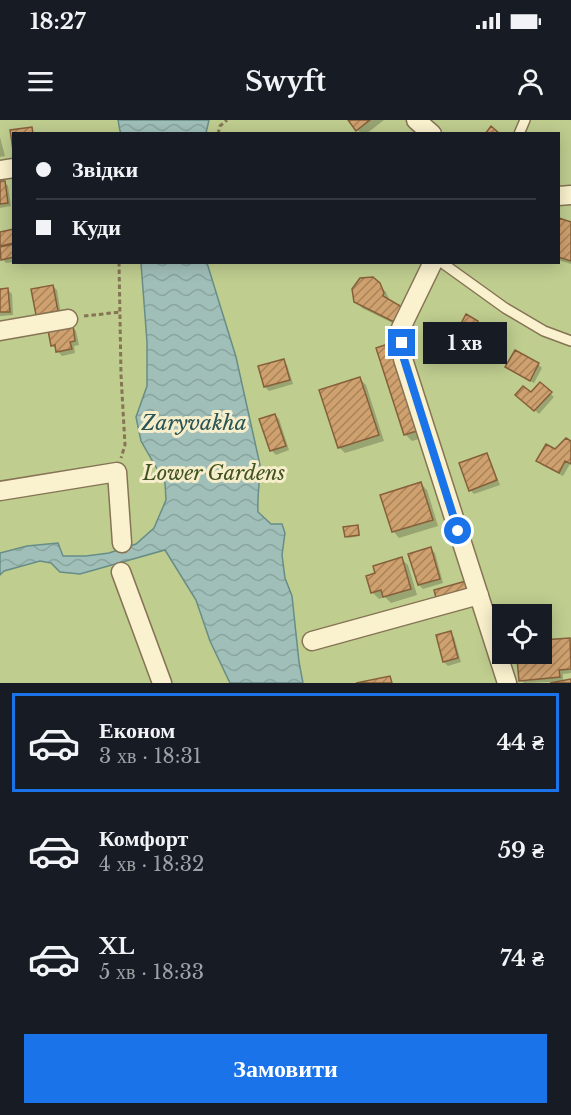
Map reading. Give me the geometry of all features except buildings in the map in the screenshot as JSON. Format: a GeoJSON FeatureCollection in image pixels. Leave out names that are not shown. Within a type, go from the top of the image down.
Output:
{"type":"FeatureCollection","features":[{"type":"Feature","properties":{"kind":"street"},"geometry":{"type":"LineString","coordinates":[[416,120],[430,132]]}},
{"type":"Feature","properties":{"kind":"street"},"geometry":{"type":"LineString","coordinates":[[432,264],[401,328],[404,359],[507,683]]}},
{"type":"Feature","properties":{"kind":"street"},"geometry":{"type":"LineString","coordinates":[[0,331],[68,319]]}},
{"type":"Feature","properties":{"kind":"street"},"geometry":{"type":"LineString","coordinates":[[0,492],[117,472],[123,543]]}},
{"type":"Feature","properties":{"kind":"street"},"geometry":{"type":"LineString","coordinates":[[121,572],[160,682]]}},
{"type":"Feature","properties":{"kind":"street"},"geometry":{"type":"LineString","coordinates":[[312,641],[479,595]]}},
{"type":"Feature","properties":{"kind":"lane"},"geometry":{"type":"LineString","coordinates":[[444,264],[505,308],[544,332],[571,341]]}},
{"type":"Feature","properties":{"kind":"path"},"geometry":{"type":"LineString","coordinates":[[218,132],[220,126],[227,120]]}},
{"type":"Feature","properties":{"kind":"path"},"geometry":{"type":"LineString","coordinates":[[117,472],[125,445],[119,264]]}},
{"type":"Feature","properties":{"kind":"path"},"geometry":{"type":"LineString","coordinates":[[68,319],[121,312]]}},
{"type":"Feature","properties":{"kind":"green space","name":"Lower Gardens"},"geometry":{"type":"Polygon","coordinates":[[[0,120],[571,120],[571,683],[0,683],[0,120]]]}},
{"type":"Feature","properties":{"kind":"water"},"geometry":{"type":"Polygon","coordinates":[[[118,120],[209,120],[206,132],[120,131],[118,120]]]}},
{"type":"Feature","properties":{"kind":"water","name":"Zaryvakha"},"geometry":{"type":"Polygon","coordinates":[[[141,264],[207,264],[236,357],[260,465],[258,512],[271,524],[282,524],[285,533],[282,555],[285,578],[292,596],[303,683],[230,683],[210,641],[196,600],[165,550],[80,574],[60,572],[51,563],[40,561],[4,571],[0,575],[0,553],[27,546],[58,543],[63,556],[109,553],[136,544],[154,528],[166,500],[165,483],[141,441],[136,417],[147,386],[147,342],[141,264]]]}},
{"type":"Feature","properties":{"kind":"route"},"geometry":{"type":"LineString","coordinates":[[402,343],[404,359],[458,531]]}}]}
